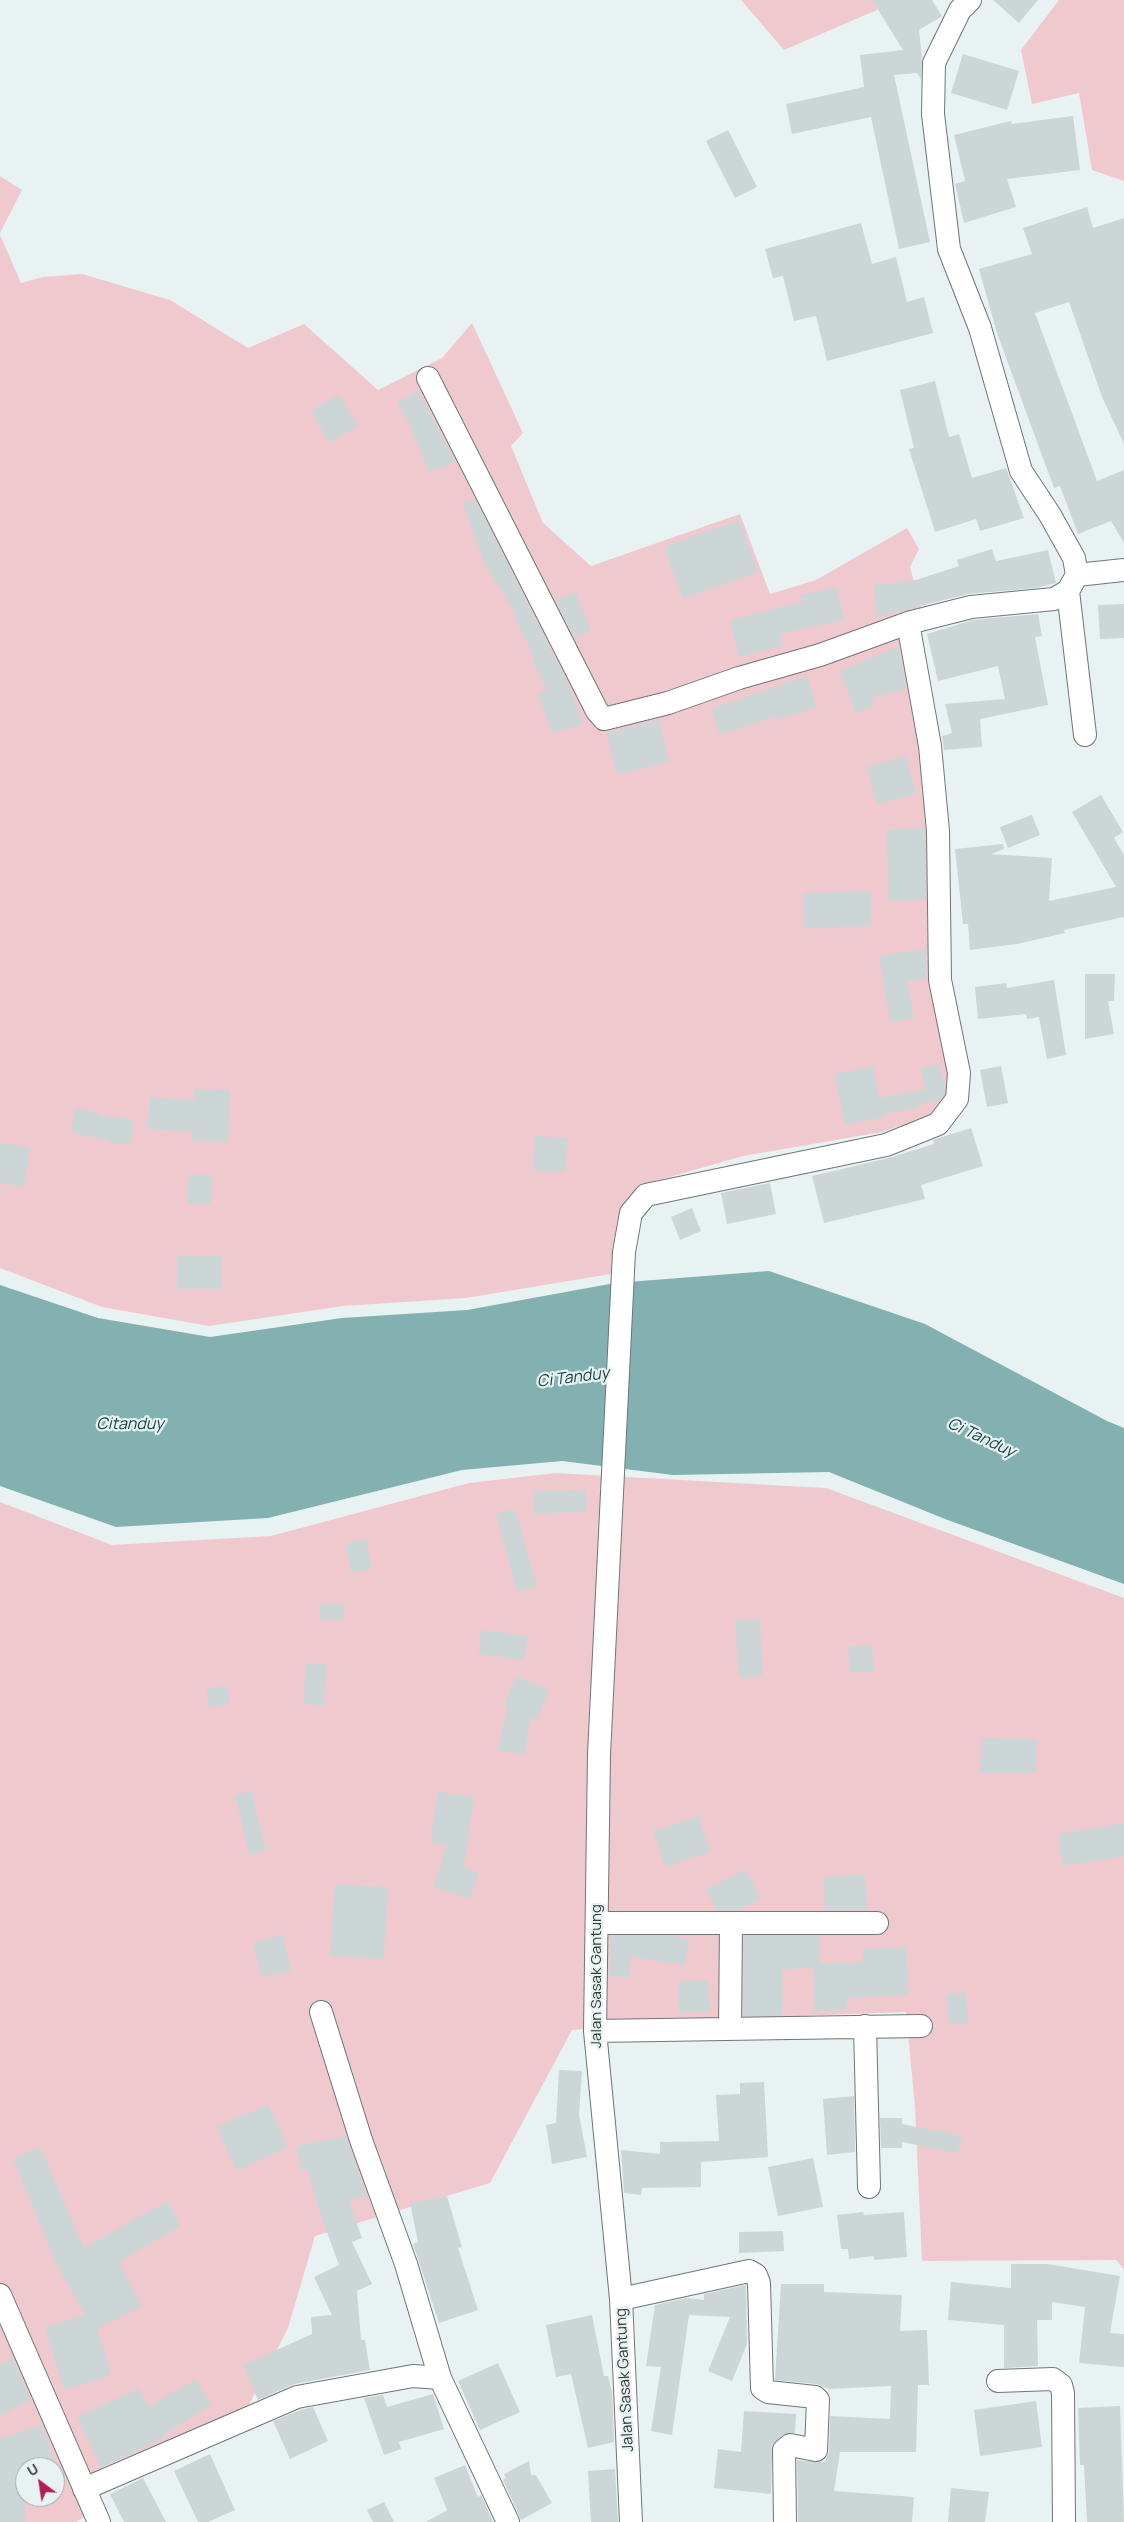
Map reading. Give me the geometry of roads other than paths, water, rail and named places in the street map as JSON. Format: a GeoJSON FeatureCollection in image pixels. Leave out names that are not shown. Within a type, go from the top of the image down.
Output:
{"type":"FeatureCollection","features":[{"type":"Feature","properties":{"kind":"street"},"geometry":{"type":"LineString","coordinates":[[970,0],[960,10],[934,64],[933,114],[949,248],[980,328],[1020,471],[1050,515],[1074,558],[1073,583],[1085,735]]}},
{"type":"Feature","properties":{"kind":"street"},"geometry":{"type":"LineString","coordinates":[[428,378],[599,716],[604,720],[668,703],[740,678],[820,655],[908,623],[971,608],[1054,599],[1073,583],[1124,570]]}},
{"type":"Feature","properties":{"kind":"street","name":"Jalan Sasak Gantung"},"geometry":{"type":"LineString","coordinates":[[632,2522],[621,2298],[595,2031],[599,1754],[624,1252],[631,1213],[646,1194],[886,1144],[938,1124],[957,1099],[960,1074],[940,980],[938,831],[930,746],[908,623]]}},
{"type":"Feature","properties":{"kind":"street"},"geometry":{"type":"LineString","coordinates":[[596,1923],[877,1923]]}},
{"type":"Feature","properties":{"kind":"street"},"geometry":{"type":"LineString","coordinates":[[730,2028],[731,1924]]}},
{"type":"Feature","properties":{"kind":"street"},"geometry":{"type":"LineString","coordinates":[[321,2012],[361,2140],[406,2264],[440,2378],[508,2522]]}},
{"type":"Feature","properties":{"kind":"street"},"geometry":{"type":"LineString","coordinates":[[865,2026],[869,2187]]}},
{"type":"Feature","properties":{"kind":"street"},"geometry":{"type":"LineString","coordinates":[[595,2031],[921,2026]]}},
{"type":"Feature","properties":{"kind":"street"},"geometry":{"type":"LineString","coordinates":[[621,2298],[749,2271],[756,2276],[760,2283],[762,2388],[768,2392],[814,2397],[818,2400],[816,2450],[790,2445],[784,2450],[785,2522]]}},
{"type":"Feature","properties":{"kind":"street"},"geometry":{"type":"LineString","coordinates":[[0,2295],[7,2330],[99,2522]]}},
{"type":"Feature","properties":{"kind":"street"},"geometry":{"type":"LineString","coordinates":[[84,2489],[297,2398],[413,2376],[440,2378]]}},
{"type":"Feature","properties":{"kind":"street"},"geometry":{"type":"LineString","coordinates":[[998,2381],[1053,2379],[1061,2385],[1064,2393],[1064,2522]]}},
{"type":"Feature","properties":{"kind":"water","name":"Citanduy"},"geometry":{"type":"Polygon","coordinates":[[[769,1271],[925,1324],[1107,1421],[1124,1428],[1124,1584],[945,1519],[829,1472],[673,1475],[562,1461],[462,1470],[268,1518],[116,1527],[0,1486],[0,1285],[98,1318],[210,1337],[342,1318],[467,1310],[615,1283],[769,1271]]]}},
{"type":"Feature","properties":{"kind":"water label","name":"Ci Tanduy"},"geometry":{"type":"Point","coordinates":[573,1378]}},
{"type":"Feature","properties":{"kind":"water label","name":"Ci Tanduy"},"geometry":{"type":"Point","coordinates":[981,1438]}}]}
